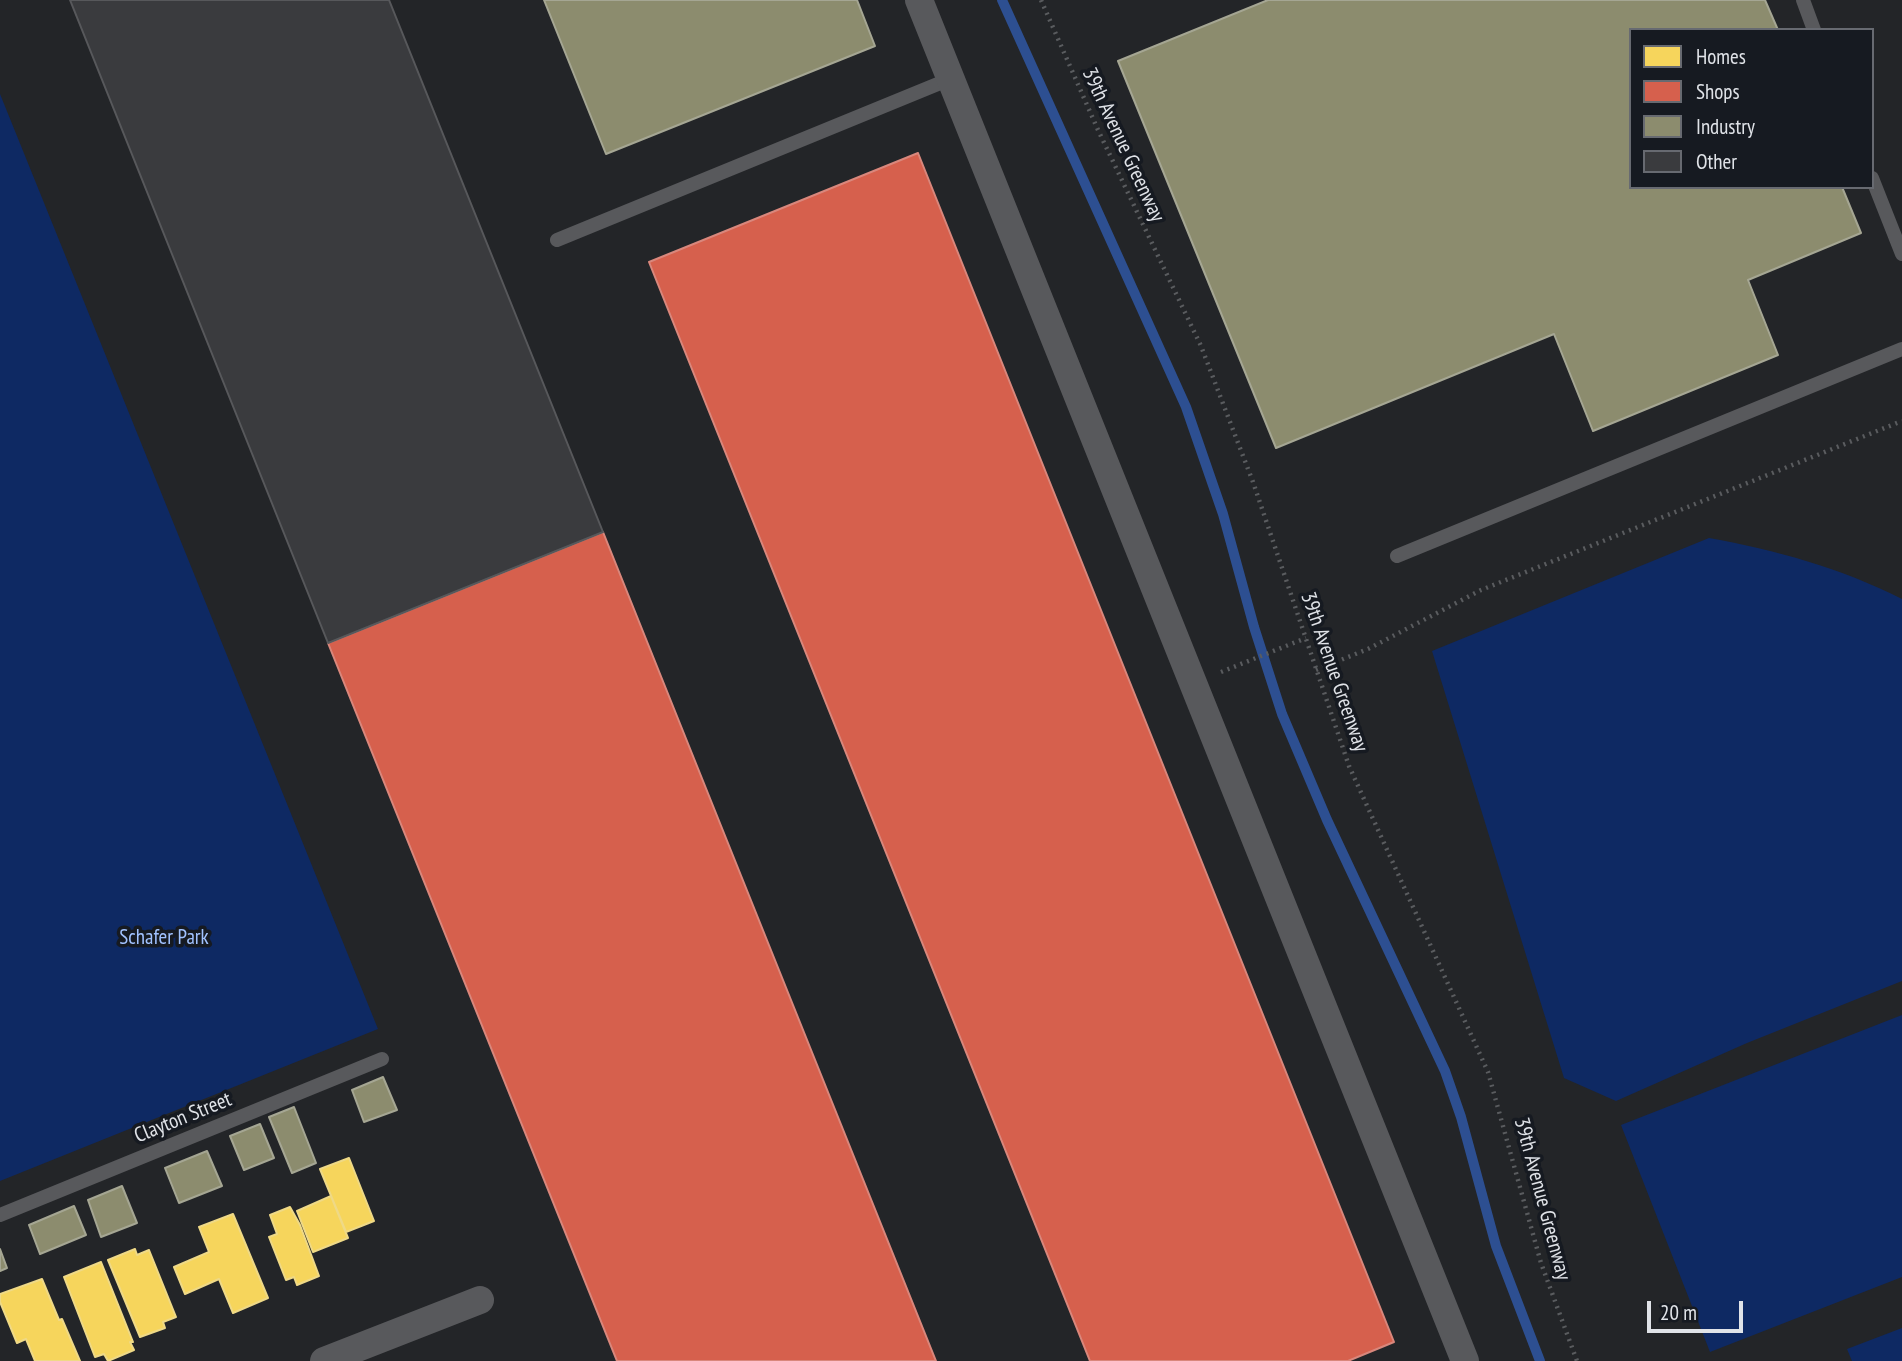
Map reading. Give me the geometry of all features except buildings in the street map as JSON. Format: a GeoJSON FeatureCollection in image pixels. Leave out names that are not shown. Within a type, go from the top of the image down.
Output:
{"type":"FeatureCollection","features":[{"type":"Feature","properties":{"kind":"street"},"geometry":{"type":"LineString","coordinates":[[919,0],[1465,1361]]}},
{"type":"Feature","properties":{"kind":"street"},"geometry":{"type":"LineString","coordinates":[[324,1361],[480,1300]]}},
{"type":"Feature","properties":{"kind":"lane"},"geometry":{"type":"LineString","coordinates":[[1802,0],[1813,28]]}},
{"type":"Feature","properties":{"kind":"lane"},"geometry":{"type":"LineString","coordinates":[[557,240],[950,79]]}},
{"type":"Feature","properties":{"kind":"lane"},"geometry":{"type":"LineString","coordinates":[[1874,183],[1902,254]]}},
{"type":"Feature","properties":{"kind":"lane"},"geometry":{"type":"LineString","coordinates":[[1397,556],[1902,349]]}},
{"type":"Feature","properties":{"kind":"lane","name":"Clayton Street"},"geometry":{"type":"LineString","coordinates":[[0,1216],[382,1059]]}},
{"type":"Feature","properties":{"kind":"path","name":"39th Avenue Greenway"},"geometry":{"type":"LineString","coordinates":[[1041,0],[1098,130],[1185,310],[1220,392],[1360,793],[1463,1010],[1488,1072],[1541,1263],[1577,1361]]}},
{"type":"Feature","properties":{"kind":"path"},"geometry":{"type":"LineString","coordinates":[[1316,670],[1368,649],[1481,590],[1902,421]]}},
{"type":"Feature","properties":{"kind":"path"},"geometry":{"type":"LineString","coordinates":[[1221,672],[1306,638]]}},
{"type":"Feature","properties":{"kind":"green space","name":"Schafer Park"},"geometry":{"type":"Polygon","coordinates":[[[0,94],[378,1029],[0,1181],[0,94]]]}},
{"type":"Feature","properties":{"kind":"green space"},"geometry":{"type":"Polygon","coordinates":[[[1709,538],[1808,561],[1856,578],[1902,599],[1902,981],[1747,1043],[1616,1101],[1564,1078],[1432,651],[1709,538]]]}},
{"type":"Feature","properties":{"kind":"green space"},"geometry":{"type":"Polygon","coordinates":[[[1902,1015],[1902,1277],[1710,1352],[1621,1125],[1902,1015]]]}},
{"type":"Feature","properties":{"kind":"green space"},"geometry":{"type":"Polygon","coordinates":[[[1902,1328],[1902,1361],[1852,1361],[1847,1349],[1902,1328]]]}},
{"type":"Feature","properties":{"kind":"waterway"},"geometry":{"type":"LineString","coordinates":[[1002,0],[1186,407],[1223,514],[1254,627],[1282,714],[1327,820],[1445,1071],[1461,1117],[1496,1246],[1540,1361]]}}]}
